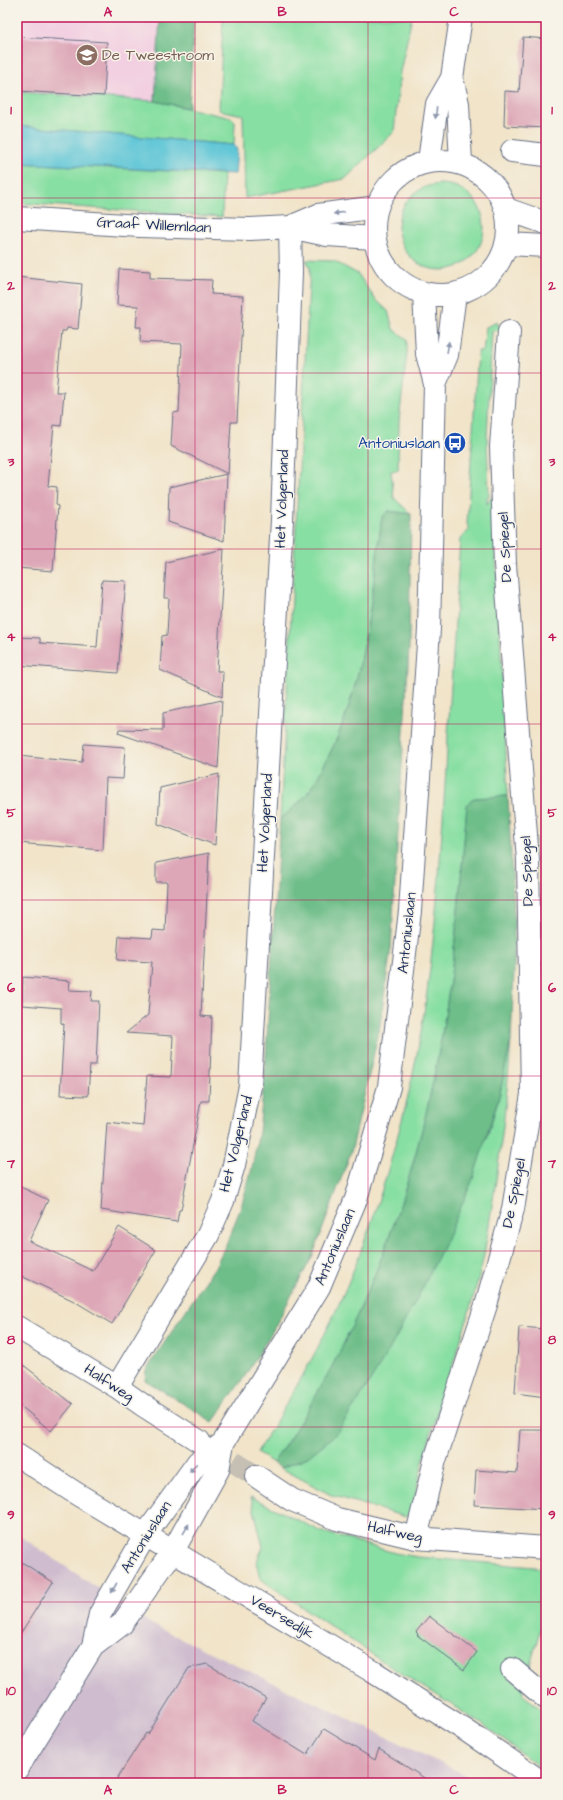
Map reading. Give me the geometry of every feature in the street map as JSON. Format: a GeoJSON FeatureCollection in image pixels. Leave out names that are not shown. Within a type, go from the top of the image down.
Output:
{"type":"FeatureCollection","features":[{"type":"Feature","properties":{"kind":"street"},"geometry":{"type":"LineString","coordinates":[[461,17],[452,78],[458,104],[461,163]]}},
{"type":"Feature","properties":{"kind":"street"},"geometry":{"type":"LineString","coordinates":[[429,161],[437,104],[452,78]]}},
{"type":"Feature","properties":{"kind":"street"},"geometry":{"type":"LineString","coordinates":[[512,151],[546,154]]}},
{"type":"Feature","properties":{"kind":"street"},"geometry":{"type":"LineString","coordinates":[[429,161],[461,163],[476,170],[489,180],[499,194],[506,209],[508,220],[507,244],[498,263],[484,280],[475,286],[455,294],[439,296],[411,289],[391,273],[383,263],[377,251],[374,238],[374,222],[377,207],[387,188],[403,172],[429,161]]}},
{"type":"Feature","properties":{"kind":"street","name":"Graaf Willemlaan"},"geometry":{"type":"LineString","coordinates":[[290,227],[318,215],[377,207]]}},
{"type":"Feature","properties":{"kind":"street"},"geometry":{"type":"LineString","coordinates":[[506,209],[546,223]]}},
{"type":"Feature","properties":{"kind":"street","name":"Graaf Willemlaan"},"geometry":{"type":"LineString","coordinates":[[17,218],[148,226],[250,229],[290,227],[327,235],[374,238]]}},
{"type":"Feature","properties":{"kind":"street","name":"Het Volgerland"},"geometry":{"type":"LineString","coordinates":[[117,1387],[208,1235],[223,1200],[234,1165],[250,1086],[282,520],[292,272],[290,227]]}},
{"type":"Feature","properties":{"kind":"street"},"geometry":{"type":"LineString","coordinates":[[507,244],[546,246]]}},
{"type":"Feature","properties":{"kind":"street","name":"Antoniuslaan"},"geometry":{"type":"LineString","coordinates":[[93,1646],[122,1624],[172,1551],[218,1470],[224,1443],[319,1287],[356,1199],[389,1087],[410,911],[427,660],[435,384],[427,354],[424,293]]}},
{"type":"Feature","properties":{"kind":"street","name":"Antoniuslaan"},"geometry":{"type":"LineString","coordinates":[[435,384],[447,355],[455,294]]}},
{"type":"Feature","properties":{"kind":"street","name":"De Spiegel"},"geometry":{"type":"LineString","coordinates":[[416,1538],[435,1460],[486,1305],[513,1209],[532,1094],[528,860],[505,564],[501,447],[509,332]]}},
{"type":"Feature","properties":{"kind":"street","name":"Halfweg"},"geometry":{"type":"LineString","coordinates":[[17,1327],[117,1387],[199,1441]]}},
{"type":"Feature","properties":{"kind":"street","name":"Antoniuslaan"},"geometry":{"type":"LineString","coordinates":[[17,1768],[93,1646],[100,1614],[146,1534],[175,1491],[198,1462],[224,1443]]}},
{"type":"Feature","properties":{"kind":"street","name":"Veersedijk"},"geometry":{"type":"LineString","coordinates":[[17,1456],[372,1671],[467,1731],[544,1783]]}},
{"type":"Feature","properties":{"kind":"street","name":"Halfweg"},"geometry":{"type":"LineString","coordinates":[[256,1476],[292,1500],[337,1519],[416,1538],[546,1548]]}},
{"type":"Feature","properties":{"kind":"street"},"geometry":{"type":"LineString","coordinates":[[512,1670],[546,1698]]}},
{"type":"Feature","properties":{"kind":"shaded area","name":"De Tweestroom"},"geometry":{"type":"Polygon","coordinates":[[[17,17],[160,17],[155,101],[17,92],[17,17]]]}},
{"type":"Feature","properties":{"kind":"shaded area"},"geometry":{"type":"Polygon","coordinates":[[[17,1534],[151,1624],[482,1783],[17,1783],[17,1534]]]}},
{"type":"Feature","properties":{"kind":"green space"},"geometry":{"type":"Polygon","coordinates":[[[160,17],[194,17],[189,108],[155,101],[160,17]]]}},
{"type":"Feature","properties":{"kind":"green space"},"geometry":{"type":"Polygon","coordinates":[[[223,17],[412,17],[400,72],[394,132],[345,179],[245,198],[243,115],[219,110],[223,17]]]}},
{"type":"Feature","properties":{"kind":"green space"},"geometry":{"type":"Polygon","coordinates":[[[17,92],[155,101],[232,118],[235,122],[234,145],[17,126],[17,92]]]}},
{"type":"Feature","properties":{"kind":"green space"},"geometry":{"type":"Polygon","coordinates":[[[17,163],[224,174],[222,217],[17,203],[17,163]]]}},
{"type":"Feature","properties":{"kind":"green space"},"geometry":{"type":"Polygon","coordinates":[[[433,184],[449,184],[458,187],[472,196],[481,210],[484,219],[484,235],[481,244],[472,258],[458,267],[449,270],[433,270],[417,263],[410,258],[405,251],[398,235],[398,219],[405,203],[410,196],[417,191],[433,184]]]}},
{"type":"Feature","properties":{"kind":"green space"},"geometry":{"type":"Polygon","coordinates":[[[306,260],[334,261],[358,274],[375,299],[388,311],[393,329],[407,339],[407,353],[399,421],[398,470],[391,471],[394,498],[411,514],[389,511],[382,517],[370,612],[349,706],[338,736],[310,791],[280,819],[310,268],[306,260]]]}},
{"type":"Feature","properties":{"kind":"green space"},"geometry":{"type":"Polygon","coordinates":[[[497,322],[501,330],[492,331],[487,438],[489,496],[487,497],[487,504],[493,495],[508,796],[475,798],[467,805],[459,905],[447,1006],[424,1123],[410,1175],[374,1276],[353,1325],[329,1373],[302,1419],[273,1463],[257,1452],[288,1402],[317,1349],[342,1297],[364,1243],[383,1187],[399,1131],[418,1050],[425,1009],[435,926],[460,539],[470,529],[467,524],[478,351],[483,351],[486,327],[497,322]]]}},
{"type":"Feature","properties":{"kind":"green space"},"geometry":{"type":"Polygon","coordinates":[[[388,511],[411,514],[409,648],[391,948],[379,1031],[352,1149],[313,1255],[272,1332],[247,1373],[213,1422],[145,1380],[146,1370],[215,1267],[241,1207],[251,1172],[259,1132],[265,1072],[280,819],[310,791],[338,736],[349,706],[370,612],[382,517],[388,511]]]}},
{"type":"Feature","properties":{"kind":"green space"},"geometry":{"type":"Polygon","coordinates":[[[508,796],[514,915],[514,971],[511,1040],[500,1093],[473,1179],[447,1239],[419,1295],[388,1352],[356,1404],[336,1434],[308,1457],[281,1468],[273,1463],[302,1419],[329,1373],[353,1325],[393,1226],[410,1175],[424,1123],[447,1006],[459,905],[467,804],[475,798],[508,796]]]}},
{"type":"Feature","properties":{"kind":"green space"},"geometry":{"type":"Polygon","coordinates":[[[511,1040],[501,1144],[483,1262],[470,1309],[425,1453],[412,1512],[406,1517],[331,1495],[281,1468],[308,1457],[488,1134],[500,1093],[511,1040]]]}},
{"type":"Feature","properties":{"kind":"green space"},"geometry":{"type":"Polygon","coordinates":[[[251,1497],[320,1531],[395,1553],[418,1557],[546,1568],[546,1609],[522,1694],[546,1713],[546,1772],[482,1724],[388,1665],[262,1580],[256,1563],[263,1547],[251,1497]]]}},
{"type":"Feature","properties":{"kind":"water"},"geometry":{"type":"Polygon","coordinates":[[[17,126],[234,145],[237,150],[235,174],[17,163],[17,126]]]}},
{"type":"Feature","properties":{"kind":"building"},"geometry":{"type":"Polygon","coordinates":[[[17,37],[107,42],[104,96],[17,91],[17,37]]]}},
{"type":"Feature","properties":{"kind":"building"},"geometry":{"type":"Polygon","coordinates":[[[523,37],[546,39],[546,128],[504,126],[505,91],[519,92],[523,37]]]}},
{"type":"Feature","properties":{"kind":"building"},"geometry":{"type":"Polygon","coordinates":[[[119,269],[150,271],[150,278],[212,280],[211,294],[243,296],[237,422],[231,422],[228,474],[171,446],[173,413],[179,412],[182,344],[140,342],[141,327],[136,327],[138,306],[117,305],[119,269]]]}},
{"type":"Feature","properties":{"kind":"building"},"geometry":{"type":"Polygon","coordinates":[[[17,277],[82,284],[78,329],[67,328],[66,331],[62,331],[56,392],[64,392],[61,426],[54,425],[48,486],[57,487],[56,505],[58,506],[53,571],[17,568],[17,352],[19,328],[17,328],[17,277]]]}},
{"type":"Feature","properties":{"kind":"building"},"geometry":{"type":"Polygon","coordinates":[[[227,474],[224,541],[168,522],[169,487],[227,474]]]}},
{"type":"Feature","properties":{"kind":"building"},"geometry":{"type":"Polygon","coordinates":[[[224,549],[217,671],[223,671],[222,697],[160,670],[162,636],[167,635],[169,598],[164,598],[166,562],[224,549]]]}},
{"type":"Feature","properties":{"kind":"building"},"geometry":{"type":"Polygon","coordinates":[[[102,580],[126,581],[118,673],[17,665],[17,637],[40,638],[40,643],[97,647],[102,580]]]}},
{"type":"Feature","properties":{"kind":"building"},"geometry":{"type":"Polygon","coordinates":[[[222,700],[218,768],[118,733],[119,729],[163,730],[163,713],[222,700]]]}},
{"type":"Feature","properties":{"kind":"building"},"geometry":{"type":"Polygon","coordinates":[[[84,744],[125,747],[123,779],[106,778],[103,850],[17,843],[17,756],[82,762],[84,744]]]}},
{"type":"Feature","properties":{"kind":"building"},"geometry":{"type":"Polygon","coordinates":[[[219,774],[215,845],[158,824],[160,788],[219,774]]]}},
{"type":"Feature","properties":{"kind":"building"},"geometry":{"type":"Polygon","coordinates":[[[209,853],[201,1016],[212,1017],[209,1101],[201,1101],[181,1210],[179,1210],[177,1222],[101,1210],[107,1122],[143,1126],[147,1076],[171,1077],[173,1036],[126,1033],[148,1015],[152,962],[117,960],[119,936],[152,938],[153,930],[165,931],[167,882],[156,882],[156,863],[209,853]]]}},
{"type":"Feature","properties":{"kind":"building"},"geometry":{"type":"Polygon","coordinates":[[[23,977],[70,981],[69,990],[92,991],[91,1001],[99,1001],[96,1065],[90,1065],[88,1096],[60,1095],[64,1024],[61,1023],[61,1008],[22,1005],[23,977]]]}},
{"type":"Feature","properties":{"kind":"building"},"geometry":{"type":"Polygon","coordinates":[[[17,1185],[48,1200],[29,1241],[93,1271],[119,1227],[156,1250],[112,1324],[74,1301],[17,1274],[17,1185]]]}},
{"type":"Feature","properties":{"kind":"building"},"geometry":{"type":"Polygon","coordinates":[[[519,1327],[546,1329],[546,1397],[515,1393],[519,1327]]]}},
{"type":"Feature","properties":{"kind":"building"},"geometry":{"type":"Polygon","coordinates":[[[17,1360],[73,1404],[51,1431],[17,1403],[17,1360]]]}},
{"type":"Feature","properties":{"kind":"building"},"geometry":{"type":"Polygon","coordinates":[[[520,1430],[546,1430],[546,1509],[474,1505],[476,1470],[517,1473],[520,1430]]]}},
{"type":"Feature","properties":{"kind":"building"},"geometry":{"type":"Polygon","coordinates":[[[17,1559],[53,1582],[17,1639],[17,1559]]]}},
{"type":"Feature","properties":{"kind":"building"},"geometry":{"type":"Polygon","coordinates":[[[429,1616],[477,1652],[464,1670],[417,1635],[418,1634],[416,1632],[429,1616]]]}},
{"type":"Feature","properties":{"kind":"building"},"geometry":{"type":"Polygon","coordinates":[[[207,1664],[266,1698],[252,1721],[307,1755],[324,1729],[375,1760],[379,1749],[432,1783],[114,1783],[146,1733],[148,1734],[189,1668],[207,1664]]]}},
{"type":"Feature","properties":{"kind":"tunnel"},"geometry":{"type":"LineString","coordinates":[[205,1444],[256,1476]]}},
{"type":"Feature","properties":{"kind":"place","name":"De Tweestroom"},"geometry":{"type":"Point","coordinates":[87,55]}},
{"type":"Feature","properties":{"kind":"place","name":"Antoniuslaan"},"geometry":{"type":"Point","coordinates":[455,443]}}]}
